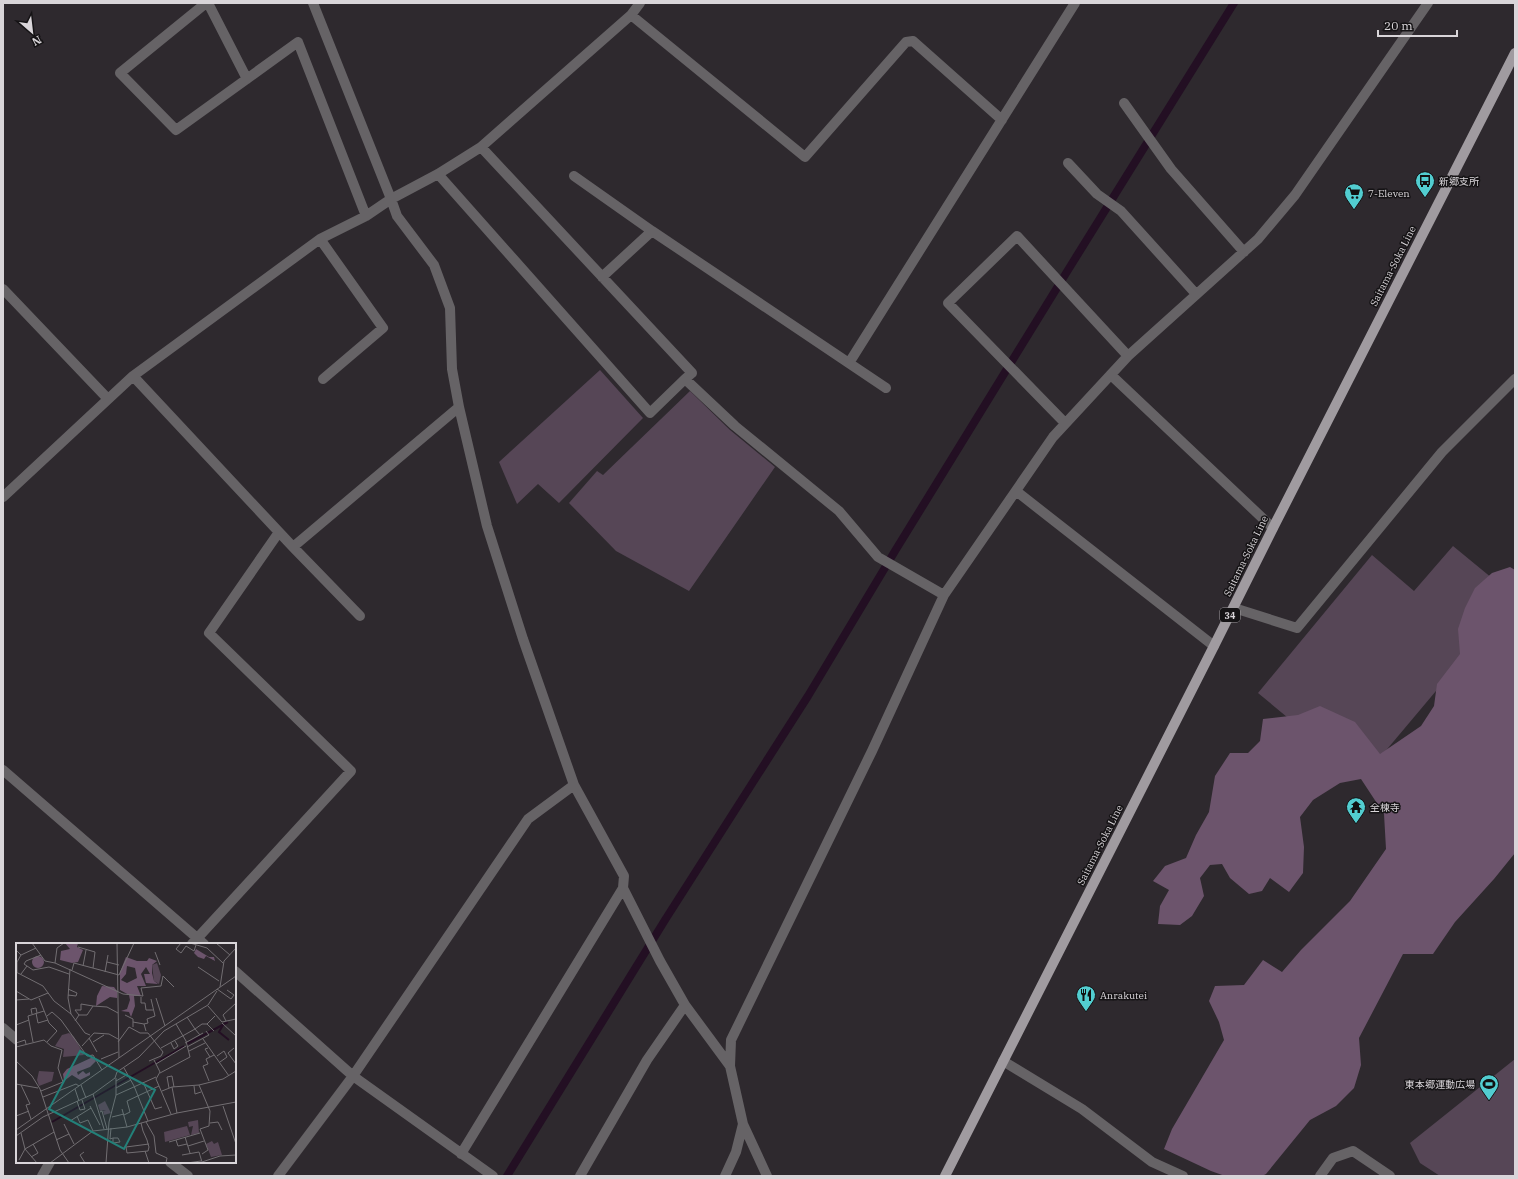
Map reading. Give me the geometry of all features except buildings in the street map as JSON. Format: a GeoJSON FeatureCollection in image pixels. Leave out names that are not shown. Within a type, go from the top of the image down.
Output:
{"type":"FeatureCollection","features":[{"type":"Feature","properties":{"kind":"main road","name":"Saitama-Soka Line"},"geometry":{"type":"LineString","coordinates":[[945,1176],[1515,53]]}},
{"type":"Feature","properties":{"kind":"street"},"geometry":{"type":"LineString","coordinates":[[247,79],[207,3],[120,72],[176,130],[247,79],[298,42],[366,216]]}},
{"type":"Feature","properties":{"kind":"street"},"geometry":{"type":"LineString","coordinates":[[314,3],[397,216],[434,265],[450,308],[452,369],[459,407],[487,526],[523,639],[574,785],[624,876],[623,888],[461,1154]]}},
{"type":"Feature","properties":{"kind":"street"},"geometry":{"type":"LineString","coordinates":[[3,496],[133,376],[320,239],[366,216],[391,199],[438,174],[481,147],[631,15],[640,3]]}},
{"type":"Feature","properties":{"kind":"street"},"geometry":{"type":"LineString","coordinates":[[849,363],[1075,3]]}},
{"type":"Feature","properties":{"kind":"street"},"geometry":{"type":"LineString","coordinates":[[768,1176],[743,1124],[730,1066],[731,1040],[872,750],[944,596],[1053,437],[1065,423],[1128,356],[1258,239],[1295,195],[1428,3]]}},
{"type":"Feature","properties":{"kind":"street"},"geometry":{"type":"LineString","coordinates":[[631,15],[805,157],[906,42],[913,42],[1002,120]]}},
{"type":"Feature","properties":{"kind":"street"},"geometry":{"type":"LineString","coordinates":[[1124,103],[1171,169],[1244,252]]}},
{"type":"Feature","properties":{"kind":"street"},"geometry":{"type":"LineString","coordinates":[[438,174],[650,412],[692,374],[481,147]]}},
{"type":"Feature","properties":{"kind":"street"},"geometry":{"type":"LineString","coordinates":[[1068,163],[1097,194],[1121,211],[1196,294]]}},
{"type":"Feature","properties":{"kind":"street"},"geometry":{"type":"LineString","coordinates":[[574,176],[652,231],[886,388]]}},
{"type":"Feature","properties":{"kind":"street"},"geometry":{"type":"LineString","coordinates":[[602,277],[652,231]]}},
{"type":"Feature","properties":{"kind":"street"},"geometry":{"type":"LineString","coordinates":[[1065,423],[948,303],[1017,236],[1128,356]]}},
{"type":"Feature","properties":{"kind":"street"},"geometry":{"type":"LineString","coordinates":[[320,239],[382,328],[323,379]]}},
{"type":"Feature","properties":{"kind":"street"},"geometry":{"type":"LineString","coordinates":[[3,289],[108,399]]}},
{"type":"Feature","properties":{"kind":"street"},"geometry":{"type":"LineString","coordinates":[[1110,375],[1273,528]]}},
{"type":"Feature","properties":{"kind":"street"},"geometry":{"type":"LineString","coordinates":[[133,376],[293,547],[360,616]]}},
{"type":"Feature","properties":{"kind":"street"},"geometry":{"type":"LineString","coordinates":[[686,379],[735,426],[839,511],[878,557],[944,596]]}},
{"type":"Feature","properties":{"kind":"street"},"geometry":{"type":"LineString","coordinates":[[1234,608],[1297,628],[1442,452],[1515,379]]}},
{"type":"Feature","properties":{"kind":"street"},"geometry":{"type":"LineString","coordinates":[[293,547],[459,407]]}},
{"type":"Feature","properties":{"kind":"street"},"geometry":{"type":"LineString","coordinates":[[1016,491],[1214,646]]}},
{"type":"Feature","properties":{"kind":"street"},"geometry":{"type":"LineString","coordinates":[[3,770],[198,942],[351,771],[209,633],[279,532]]}},
{"type":"Feature","properties":{"kind":"street"},"geometry":{"type":"LineString","coordinates":[[278,1176],[353,1076],[528,819],[574,785]]}},
{"type":"Feature","properties":{"kind":"street"},"geometry":{"type":"LineString","coordinates":[[623,888],[660,961],[685,1005],[730,1066]]}},
{"type":"Feature","properties":{"kind":"street"},"geometry":{"type":"LineString","coordinates":[[236,972],[353,1076],[493,1176]]}},
{"type":"Feature","properties":{"kind":"street"},"geometry":{"type":"LineString","coordinates":[[580,1176],[647,1060],[685,1005]]}},
{"type":"Feature","properties":{"kind":"street"},"geometry":{"type":"LineString","coordinates":[[3,1028],[16,1039]]}},
{"type":"Feature","properties":{"kind":"street"},"geometry":{"type":"LineString","coordinates":[[1003,1061],[1082,1109],[1152,1162],[1183,1176]]}},
{"type":"Feature","properties":{"kind":"street"},"geometry":{"type":"LineString","coordinates":[[725,1176],[736,1152],[743,1124]]}},
{"type":"Feature","properties":{"kind":"street"},"geometry":{"type":"LineString","coordinates":[[1320,1176],[1333,1158],[1353,1151],[1390,1176]]}},
{"type":"Feature","properties":{"kind":"street"},"geometry":{"type":"LineString","coordinates":[[42,1176],[49,1163]]}},
{"type":"Feature","properties":{"kind":"street"},"geometry":{"type":"LineString","coordinates":[[171,1163],[188,1176]]}},
{"type":"Feature","properties":{"kind":"shaded area"},"geometry":{"type":"Polygon","coordinates":[[[600,370],[643,418],[559,503],[538,484],[517,504],[499,462],[600,370]]]}},
{"type":"Feature","properties":{"kind":"shaded area"},"geometry":{"type":"Polygon","coordinates":[[[690,391],[730,430],[775,467],[689,591],[616,551],[569,503],[597,471],[603,475],[690,391]]]}},
{"type":"Feature","properties":{"kind":"shaded area"},"geometry":{"type":"Polygon","coordinates":[[[1453,546],[1515,597],[1362,779],[1258,693],[1372,555],[1414,591],[1453,546]]]}},
{"type":"Feature","properties":{"kind":"shaded area"},"geometry":{"type":"Polygon","coordinates":[[[1510,567],[1515,570],[1515,853],[1494,879],[1455,922],[1433,954],[1403,954],[1359,1038],[1361,1065],[1354,1088],[1336,1106],[1310,1120],[1266,1174],[1262,1176],[1225,1176],[1164,1149],[1172,1129],[1224,1040],[1219,1022],[1209,1001],[1215,986],[1244,985],[1263,960],[1282,972],[1301,950],[1350,901],[1386,849],[1384,814],[1361,779],[1340,783],[1313,800],[1300,817],[1304,847],[1303,873],[1289,892],[1270,878],[1262,891],[1249,894],[1230,878],[1222,864],[1210,865],[1200,878],[1204,896],[1192,916],[1180,925],[1158,924],[1160,906],[1169,890],[1153,881],[1165,866],[1186,858],[1196,835],[1209,812],[1215,776],[1230,753],[1248,753],[1260,741],[1263,719],[1298,715],[1320,706],[1355,722],[1380,754],[1421,726],[1434,706],[1437,684],[1460,654],[1458,629],[1465,608],[1475,588],[1492,573],[1510,567]]]}},
{"type":"Feature","properties":{"kind":"shaded area","name":"東本郷運動広場"},"geometry":{"type":"Polygon","coordinates":[[[1515,1059],[1515,1176],[1440,1176],[1420,1163],[1410,1143],[1515,1059]]]}},
{"type":"Feature","properties":{"kind":"waterway"},"geometry":{"type":"LineString","coordinates":[[507,1176],[665,920],[808,696],[895,551],[1234,3]]}},
{"type":"Feature","properties":{"kind":"place","name":"新郷支所"},"geometry":{"type":"Point","coordinates":[1425,198]}},
{"type":"Feature","properties":{"kind":"place","name":"7-Eleven"},"geometry":{"type":"Point","coordinates":[1354,210]}},
{"type":"Feature","properties":{"kind":"place","name":"全棟寺"},"geometry":{"type":"Point","coordinates":[1356,824]}},
{"type":"Feature","properties":{"kind":"place","name":"Anrakutei"},"geometry":{"type":"Point","coordinates":[1086,1012]}},
{"type":"Feature","properties":{"kind":"place","name":"東本郷運動広場"},"geometry":{"type":"Point","coordinates":[1489,1101]}}]}
